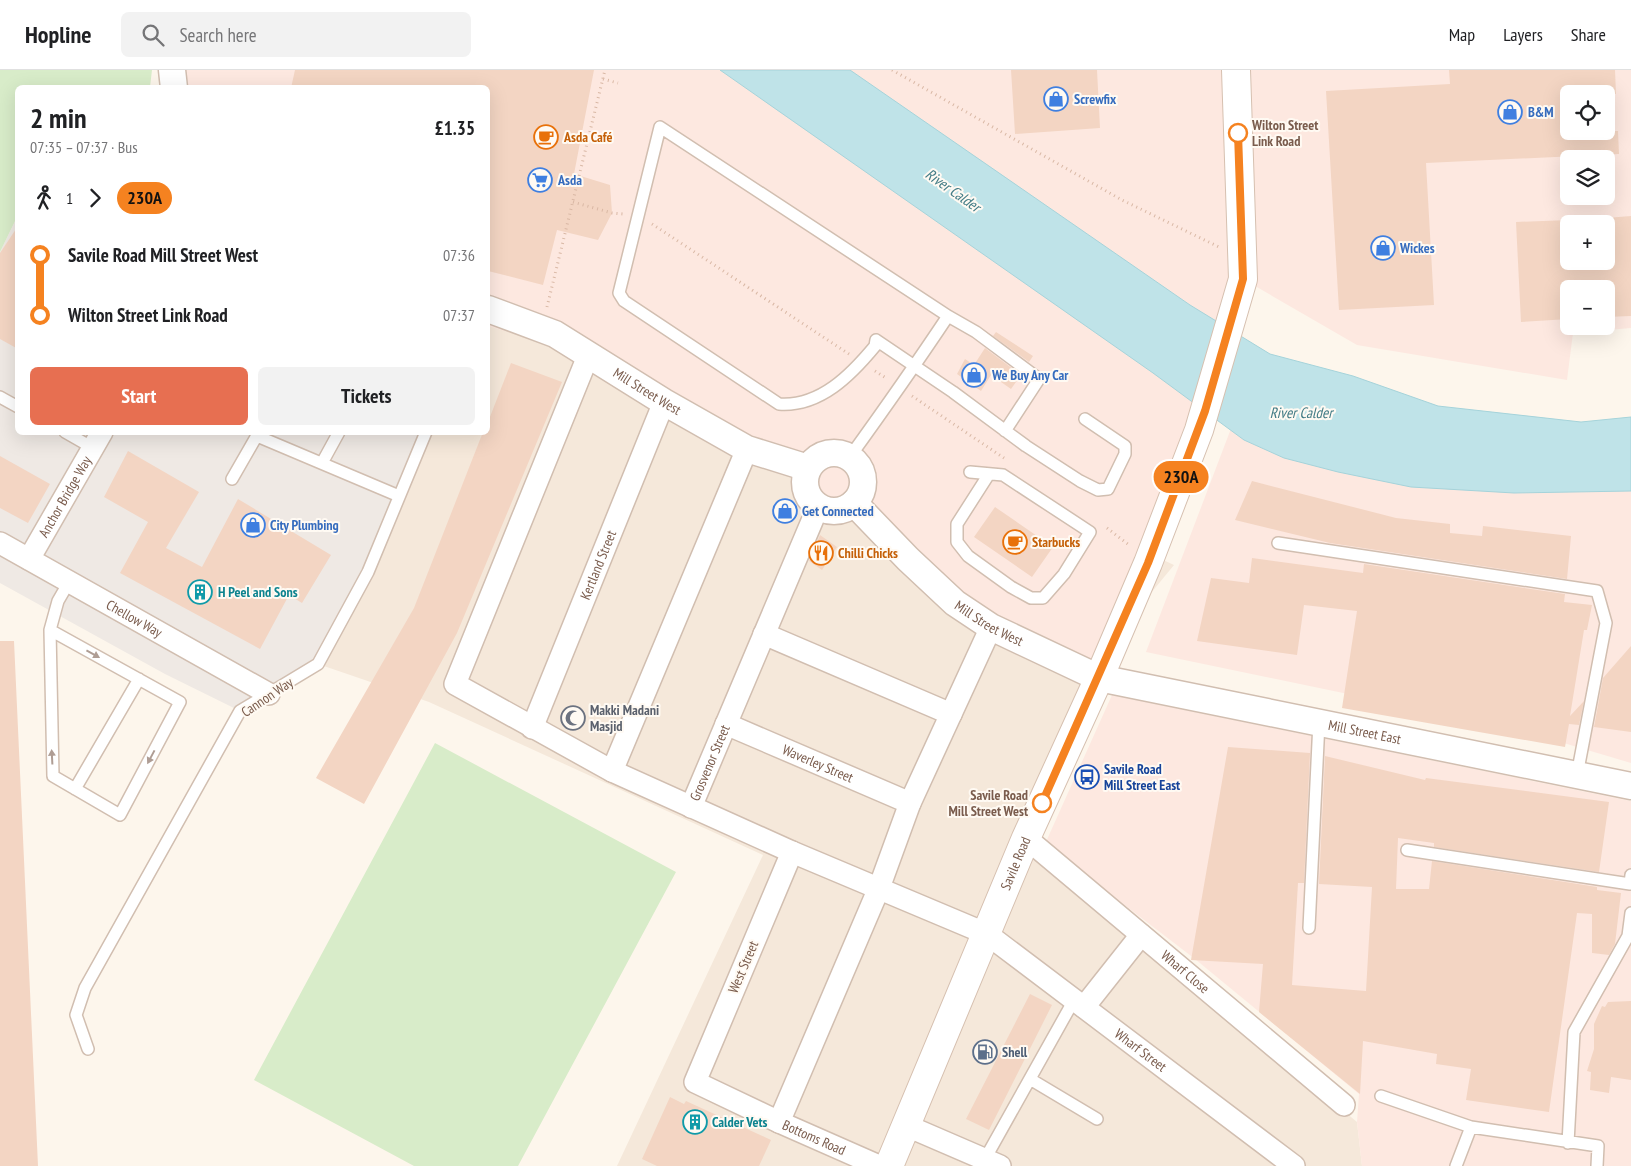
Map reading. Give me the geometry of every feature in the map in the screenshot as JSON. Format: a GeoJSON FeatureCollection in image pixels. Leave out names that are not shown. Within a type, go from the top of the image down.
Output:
{"type":"FeatureCollection","features":[{"type":"Feature","properties":{"kind":"main road","name":"Savile Road"},"geometry":{"type":"LineString","coordinates":[[889,1166],[1026,838],[1099,678],[1148,563],[1199,430],[1243,279],[1236,70]]}},
{"type":"Feature","properties":{"kind":"street"},"geometry":{"type":"LineString","coordinates":[[172,70],[174,85]]}},
{"type":"Feature","properties":{"kind":"street","name":"Mill Street West"},"geometry":{"type":"LineString","coordinates":[[490,310],[555,334],[664,402],[747,449],[808,468]]}},
{"type":"Feature","properties":{"kind":"street"},"geometry":{"type":"LineString","coordinates":[[588,356],[454,684],[612,771],[691,807]]}},
{"type":"Feature","properties":{"kind":"street","name":"Kertland Street"},"geometry":{"type":"LineString","coordinates":[[532,728],[664,402]]}},
{"type":"Feature","properties":{"kind":"street","name":"Anchor Bridge Way"},"geometry":{"type":"LineString","coordinates":[[29,560],[97,440]]}},
{"type":"Feature","properties":{"kind":"street"},"geometry":{"type":"LineString","coordinates":[[612,771],[747,449]]}},
{"type":"Feature","properties":{"kind":"street"},"geometry":{"type":"LineString","coordinates":[[831,454],[849,458],[860,471],[862,479],[862,488],[854,503],[841,510],[834,511],[818,507],[807,492],[806,476],[808,468],[822,456],[831,454]]}},
{"type":"Feature","properties":{"kind":"street","name":"Mill Street West"},"geometry":{"type":"LineString","coordinates":[[854,503],[908,560],[955,603],[991,627],[1099,678]]}},
{"type":"Feature","properties":{"kind":"street","name":"Grosvenor Street"},"geometry":{"type":"LineString","coordinates":[[818,507],[691,807],[792,852],[987,934]]}},
{"type":"Feature","properties":{"kind":"street","name":"Chellow Way"},"geometry":{"type":"LineString","coordinates":[[0,543],[269,694]]}},
{"type":"Feature","properties":{"kind":"street"},"geometry":{"type":"LineString","coordinates":[[778,1122],[879,888],[910,803],[991,627]]}},
{"type":"Feature","properties":{"kind":"street"},"geometry":{"type":"LineString","coordinates":[[764,634],[951,714]]}},
{"type":"Feature","properties":{"kind":"street","name":"Mill Street East"},"geometry":{"type":"LineString","coordinates":[[1099,678],[1631,786]]}},
{"type":"Feature","properties":{"kind":"street","name":"Waverley Street"},"geometry":{"type":"LineString","coordinates":[[726,724],[910,803]]}},
{"type":"Feature","properties":{"kind":"street","name":"Wharf Close"},"geometry":{"type":"LineString","coordinates":[[1026,838],[1344,1105]]}},
{"type":"Feature","properties":{"kind":"street","name":"West Street"},"geometry":{"type":"LineString","coordinates":[[695,1082],[792,852]]}},
{"type":"Feature","properties":{"kind":"street","name":"Wharf Street"},"geometry":{"type":"LineString","coordinates":[[987,934],[1294,1166]]}},
{"type":"Feature","properties":{"kind":"street"},"geometry":{"type":"LineString","coordinates":[[1079,1004],[1141,935]]}},
{"type":"Feature","properties":{"kind":"street","name":"Bottoms Road"},"geometry":{"type":"LineString","coordinates":[[695,1082],[778,1122],[879,1166]]}},
{"type":"Feature","properties":{"kind":"street"},"geometry":{"type":"LineString","coordinates":[[905,1125],[992,1163]]}},
{"type":"Feature","properties":{"kind":"lane"},"geometry":{"type":"LineString","coordinates":[[1005,431],[1039,379],[976,332],[948,316],[660,127],[619,293],[624,301],[778,404],[799,404],[814,398],[850,376],[876,346],[876,340],[954,392],[1005,431],[1080,481],[1098,490],[1108,489],[1125,454],[1125,446],[1085,419]]}},
{"type":"Feature","properties":{"kind":"lane"},"geometry":{"type":"LineString","coordinates":[[849,458],[948,316]]}},
{"type":"Feature","properties":{"kind":"lane"},"geometry":{"type":"LineString","coordinates":[[0,397],[15,405]]}},
{"type":"Feature","properties":{"kind":"lane"},"geometry":{"type":"LineString","coordinates":[[76,435],[97,440]]}},
{"type":"Feature","properties":{"kind":"lane"},"geometry":{"type":"LineString","coordinates":[[232,478],[257,435]]}},
{"type":"Feature","properties":{"kind":"lane"},"geometry":{"type":"LineString","coordinates":[[260,435],[399,496]]}},
{"type":"Feature","properties":{"kind":"lane"},"geometry":{"type":"LineString","coordinates":[[322,463],[337,435]]}},
{"type":"Feature","properties":{"kind":"lane","name":"Cannon Way"},"geometry":{"type":"LineString","coordinates":[[88,1050],[76,1015],[85,988],[240,711],[318,664],[368,572],[425,435]]}},
{"type":"Feature","properties":{"kind":"lane"},"geometry":{"type":"LineString","coordinates":[[970,472],[1003,475],[1090,532],[1064,574],[1043,598],[1031,598],[1011,587],[968,556],[957,542],[957,524],[989,474]]}},
{"type":"Feature","properties":{"kind":"lane"},"geometry":{"type":"LineString","coordinates":[[1278,544],[1597,591],[1606,623],[1577,775]]}},
{"type":"Feature","properties":{"kind":"lane"},"geometry":{"type":"LineString","coordinates":[[50,630],[180,702],[120,815],[53,776],[50,630],[58,601],[69,582]]}},
{"type":"Feature","properties":{"kind":"lane"},"geometry":{"type":"LineString","coordinates":[[75,789],[139,679]]}},
{"type":"Feature","properties":{"kind":"lane"},"geometry":{"type":"LineString","coordinates":[[1309,928],[1319,722]]}},
{"type":"Feature","properties":{"kind":"lane"},"geometry":{"type":"LineString","coordinates":[[1407,850],[1631,882]]}},
{"type":"Feature","properties":{"kind":"lane"},"geometry":{"type":"LineString","coordinates":[[1568,1144],[1574,1032],[1628,936],[1631,912]]}},
{"type":"Feature","properties":{"kind":"lane"},"geometry":{"type":"LineString","coordinates":[[992,1163],[1030,1079],[1079,1004]]}},
{"type":"Feature","properties":{"kind":"lane"},"geometry":{"type":"LineString","coordinates":[[1030,1079],[1097,1119]]}},
{"type":"Feature","properties":{"kind":"lane"},"geometry":{"type":"LineString","coordinates":[[1380,1096],[1471,1127],[1568,1144],[1598,1146],[1597,1166]]}},
{"type":"Feature","properties":{"kind":"lane"},"geometry":{"type":"LineString","coordinates":[[1456,1166],[1471,1127]]}},
{"type":"Feature","properties":{"kind":"path"},"geometry":{"type":"LineString","coordinates":[[542,329],[605,70]]}},
{"type":"Feature","properties":{"kind":"path"},"geometry":{"type":"LineString","coordinates":[[892,70],[1122,200],[1226,251]]}},
{"type":"Feature","properties":{"kind":"path"},"geometry":{"type":"LineString","coordinates":[[603,78],[618,83]]}},
{"type":"Feature","properties":{"kind":"shaded area"},"geometry":{"type":"Polygon","coordinates":[[[172,70],[1631,70],[1631,328],[1615,329],[1615,280],[1560,280],[1560,335],[1573,335],[1567,380],[1357,345],[1243,279],[1099,678],[991,627],[848,507],[833,511],[814,503],[807,492],[805,476],[588,356],[490,327],[490,85],[174,85],[172,70]]]}},
{"type":"Feature","properties":{"kind":"shaded area"},"geometry":{"type":"Polygon","coordinates":[[[15,221],[15,435],[428,435],[318,664],[240,711],[165,674],[0,583],[0,252],[15,221]]]}},
{"type":"Feature","properties":{"kind":"shaded area"},"geometry":{"type":"Polygon","coordinates":[[[490,317],[1066,515],[1174,565],[1095,661],[1019,839],[1357,1122],[1362,1166],[617,1166],[763,855],[429,702],[318,664],[428,435],[490,435],[490,317]]]}},
{"type":"Feature","properties":{"kind":"shaded area"},"geometry":{"type":"Polygon","coordinates":[[[1243,397],[1631,450],[1631,763],[1516,729],[1146,652],[1243,397]]]}},
{"type":"Feature","properties":{"kind":"shaded area"},"geometry":{"type":"Polygon","coordinates":[[[1112,695],[1631,801],[1631,1166],[1362,1166],[1357,1122],[1359,1094],[1195,959],[1045,844],[1112,695]]]}},
{"type":"Feature","properties":{"kind":"green space"},"geometry":{"type":"Polygon","coordinates":[[[0,70],[152,70],[150,85],[15,85],[15,221],[0,252],[0,70]]]}},
{"type":"Feature","properties":{"kind":"green space"},"geometry":{"type":"Polygon","coordinates":[[[435,743],[676,872],[518,1166],[414,1166],[254,1080],[435,743]]]}},
{"type":"Feature","properties":{"kind":"water","name":"River Calder"},"geometry":{"type":"Polygon","coordinates":[[[720,70],[850,70],[1190,305],[1270,354],[1353,376],[1438,406],[1581,422],[1631,417],[1631,491],[1514,493],[1411,487],[1338,472],[1284,458],[1244,440],[1153,373],[720,70]]]}},
{"type":"Feature","properties":{"kind":"building","name":"Asda"},"geometry":{"type":"Polygon","coordinates":[[[295,70],[594,70],[574,174],[610,185],[612,213],[598,240],[557,230],[543,285],[490,272],[490,85],[292,85],[295,70]]]}},
{"type":"Feature","properties":{"kind":"building","name":"Screwfix"},"geometry":{"type":"Polygon","coordinates":[[[1011,70],[1097,70],[1100,128],[1015,134],[1011,70]]]}},
{"type":"Feature","properties":{"kind":"building","name":"Wickes"},"geometry":{"type":"Polygon","coordinates":[[[1449,70],[1615,70],[1616,94],[1615,85],[1560,85],[1560,140],[1615,140],[1615,131],[1618,131],[1619,154],[1615,154],[1615,150],[1560,150],[1560,157],[1426,163],[1434,305],[1339,310],[1326,91],[1450,84],[1449,70]]]}},
{"type":"Feature","properties":{"kind":"building"},"geometry":{"type":"Polygon","coordinates":[[[1631,216],[1631,316],[1615,317],[1615,280],[1560,280],[1560,320],[1521,322],[1516,222],[1560,220],[1560,270],[1615,270],[1615,217],[1631,216]]]}},
{"type":"Feature","properties":{"kind":"building"},"geometry":{"type":"Polygon","coordinates":[[[15,230],[15,347],[0,339],[0,253],[15,230]]]}},
{"type":"Feature","properties":{"kind":"building"},"geometry":{"type":"Polygon","coordinates":[[[996,332],[1033,356],[1029,362],[993,336],[996,332]]]}},
{"type":"Feature","properties":{"kind":"building"},"geometry":{"type":"Polygon","coordinates":[[[985,348],[1021,375],[1011,389],[991,375],[981,391],[957,374],[965,359],[974,365],[985,348]]]}},
{"type":"Feature","properties":{"kind":"building"},"geometry":{"type":"Polygon","coordinates":[[[511,363],[562,382],[457,633],[364,804],[316,778],[414,608],[482,435],[490,435],[490,417],[511,363]]]}},
{"type":"Feature","properties":{"kind":"building"},"geometry":{"type":"Polygon","coordinates":[[[128,451],[199,492],[166,548],[202,567],[238,499],[331,555],[302,603],[289,595],[260,649],[120,573],[148,522],[104,497],[128,451]]]}},
{"type":"Feature","properties":{"kind":"building"},"geometry":{"type":"Polygon","coordinates":[[[0,456],[50,484],[28,523],[0,508],[0,456]]]}},
{"type":"Feature","properties":{"kind":"building"},"geometry":{"type":"Polygon","coordinates":[[[1252,481],[1396,518],[1450,524],[1450,533],[1482,536],[1483,526],[1571,536],[1567,579],[1330,543],[1235,520],[1252,481]]]}},
{"type":"Feature","properties":{"kind":"building"},"geometry":{"type":"Polygon","coordinates":[[[995,507],[1053,547],[1032,577],[974,537],[995,507]]]}},
{"type":"Feature","properties":{"kind":"building","name":"Chilli Chicks"},"geometry":{"type":"Polygon","coordinates":[[[820,535],[837,547],[822,570],[809,561],[820,535]]]}},
{"type":"Feature","properties":{"kind":"building"},"geometry":{"type":"Polygon","coordinates":[[[1252,558],[1363,573],[1364,564],[1565,594],[1564,602],[1592,605],[1587,630],[1584,630],[1570,716],[1584,701],[1579,725],[1569,724],[1565,747],[1342,708],[1357,611],[1304,605],[1297,655],[1197,641],[1211,578],[1249,583],[1252,558]]]}},
{"type":"Feature","properties":{"kind":"building"},"geometry":{"type":"Polygon","coordinates":[[[0,641],[14,641],[38,1166],[0,1166],[0,641]]]}},
{"type":"Feature","properties":{"kind":"building"},"geometry":{"type":"Polygon","coordinates":[[[1631,646],[1631,732],[1594,727],[1603,678],[1631,646]]]}},
{"type":"Feature","properties":{"kind":"building"},"geometry":{"type":"Polygon","coordinates":[[[1228,747],[1310,753],[1304,883],[1298,883],[1292,985],[1366,991],[1372,887],[1319,884],[1325,756],[1425,780],[1426,778],[1609,802],[1599,872],[1434,847],[1434,843],[1398,838],[1396,889],[1429,889],[1432,861],[1597,887],[1597,890],[1621,893],[1615,944],[1609,955],[1592,953],[1592,914],[1577,913],[1549,1112],[1466,1100],[1471,1069],[1436,1064],[1437,1054],[1363,1041],[1360,1094],[1259,1012],[1263,964],[1191,960],[1228,747]]]}},
{"type":"Feature","properties":{"kind":"building"},"geometry":{"type":"Polygon","coordinates":[[[1030,994],[1052,1005],[989,1130],[966,1119],[1030,994]]]}},
{"type":"Feature","properties":{"kind":"building"},"geometry":{"type":"Polygon","coordinates":[[[1631,1001],[1631,1080],[1611,1077],[1609,1093],[1590,1090],[1591,1072],[1587,1071],[1594,1049],[1594,1024],[1602,1006],[1605,1007],[1608,1002],[1631,1001]]]}},
{"type":"Feature","properties":{"kind":"building","name":"Calder Vets"},"geometry":{"type":"Polygon","coordinates":[[[670,1097],[684,1104],[686,1101],[771,1140],[759,1166],[657,1166],[642,1159],[670,1097]]]}},
{"type":"Feature","properties":{"kind":"bus line","name":"230A"},"geometry":{"type":"LineString","coordinates":[[1042,803],[1099,678],[1148,563],[1205,411],[1243,279],[1238,133]]}},
{"type":"Feature","properties":{"kind":"place","name":"Screwfix"},"geometry":{"type":"Point","coordinates":[1056,99]}},
{"type":"Feature","properties":{"kind":"place","name":"B&M"},"geometry":{"type":"Point","coordinates":[1510,112]}},
{"type":"Feature","properties":{"kind":"place","name":"Wilton Street Link Road"},"geometry":{"type":"Point","coordinates":[1238,133]}},
{"type":"Feature","properties":{"kind":"place","name":"Asda Café"},"geometry":{"type":"Point","coordinates":[546,137]}},
{"type":"Feature","properties":{"kind":"place","name":"Asda"},"geometry":{"type":"Point","coordinates":[540,180]}},
{"type":"Feature","properties":{"kind":"place","name":"Wickes"},"geometry":{"type":"Point","coordinates":[1383,248]}},
{"type":"Feature","properties":{"kind":"place","name":"We Buy Any Car"},"geometry":{"type":"Point","coordinates":[974,375]}},
{"type":"Feature","properties":{"kind":"place","name":"Get Connected"},"geometry":{"type":"Point","coordinates":[785,511]}},
{"type":"Feature","properties":{"kind":"place","name":"City Plumbing"},"geometry":{"type":"Point","coordinates":[253,525]}},
{"type":"Feature","properties":{"kind":"place","name":"Starbucks"},"geometry":{"type":"Point","coordinates":[1015,542]}},
{"type":"Feature","properties":{"kind":"place","name":"Chilli Chicks"},"geometry":{"type":"Point","coordinates":[821,553]}},
{"type":"Feature","properties":{"kind":"place","name":"H Peel and Sons"},"geometry":{"type":"Point","coordinates":[200,592]}},
{"type":"Feature","properties":{"kind":"place","name":"Makki Madani Masjid"},"geometry":{"type":"Point","coordinates":[573,718]}},
{"type":"Feature","properties":{"kind":"place","name":"Savile Road Mill Street East"},"geometry":{"type":"Point","coordinates":[1087,777]}},
{"type":"Feature","properties":{"kind":"place","name":"Savile Road Mill Street West"},"geometry":{"type":"Point","coordinates":[1042,803]}},
{"type":"Feature","properties":{"kind":"place","name":"Shell"},"geometry":{"type":"Point","coordinates":[985,1052]}},
{"type":"Feature","properties":{"kind":"place","name":"Calder Vets"},"geometry":{"type":"Point","coordinates":[695,1122]}}]}
